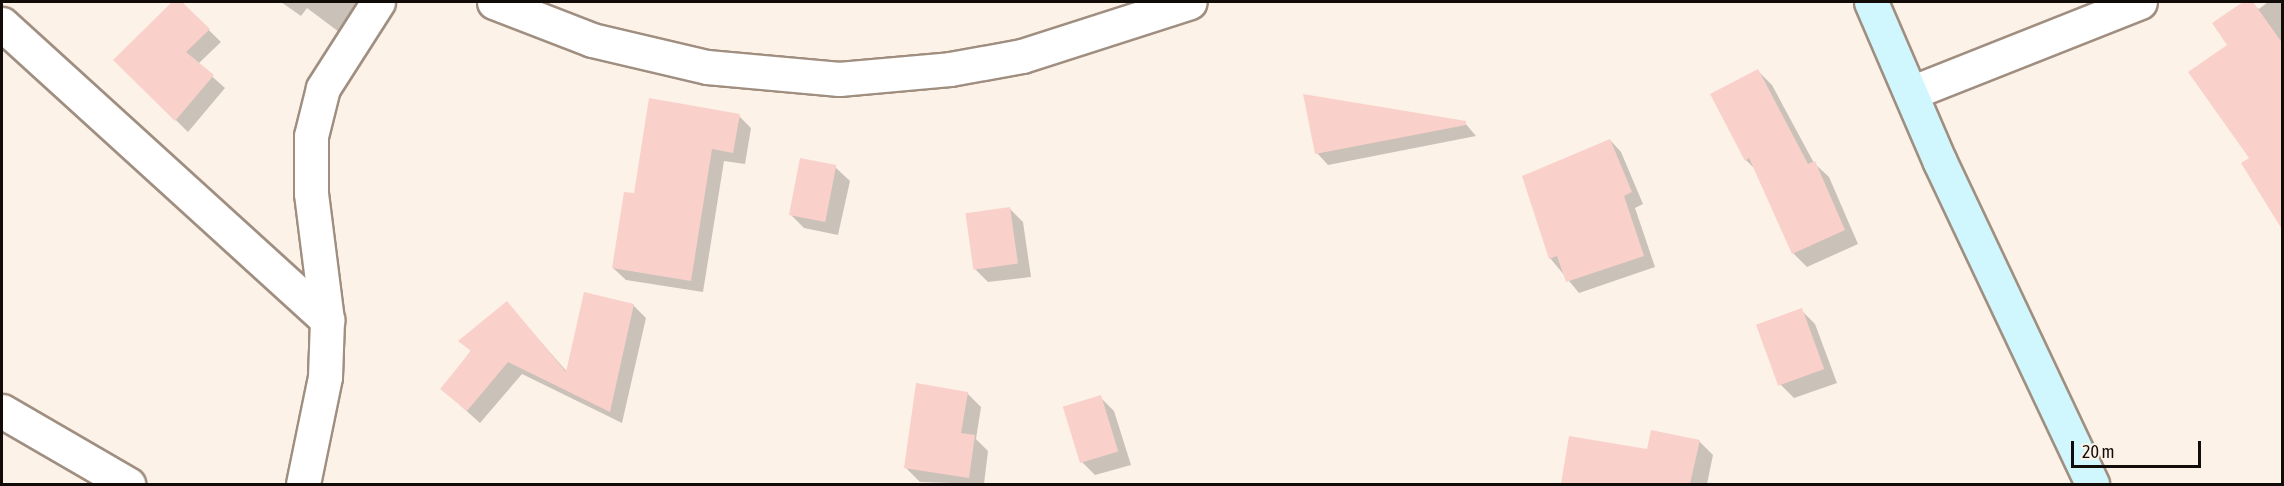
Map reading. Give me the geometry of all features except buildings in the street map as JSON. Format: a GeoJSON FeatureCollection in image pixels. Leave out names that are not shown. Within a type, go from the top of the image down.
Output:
{"type":"FeatureCollection","features":[{"type":"Feature","properties":{"kind":"main road"},"geometry":{"type":"LineString","coordinates":[[1871,2],[1913,92],[1940,162],[2092,484]]}},
{"type":"Feature","properties":{"kind":"street"},"geometry":{"type":"LineString","coordinates":[[303,484],[325,377],[327,320],[311,193],[311,136],[323,88],[378,2]]}},
{"type":"Feature","properties":{"kind":"street"},"geometry":{"type":"LineString","coordinates":[[494,2],[592,40],[707,67],[839,80],[950,69],[1022,56],[1191,2]]}},
{"type":"Feature","properties":{"kind":"street"},"geometry":{"type":"LineString","coordinates":[[1913,92],[2140,2]]}},
{"type":"Feature","properties":{"kind":"street"},"geometry":{"type":"LineString","coordinates":[[2,24],[327,320]]}},
{"type":"Feature","properties":{"kind":"street"},"geometry":{"type":"LineString","coordinates":[[2,411],[128,484]]}}]}
